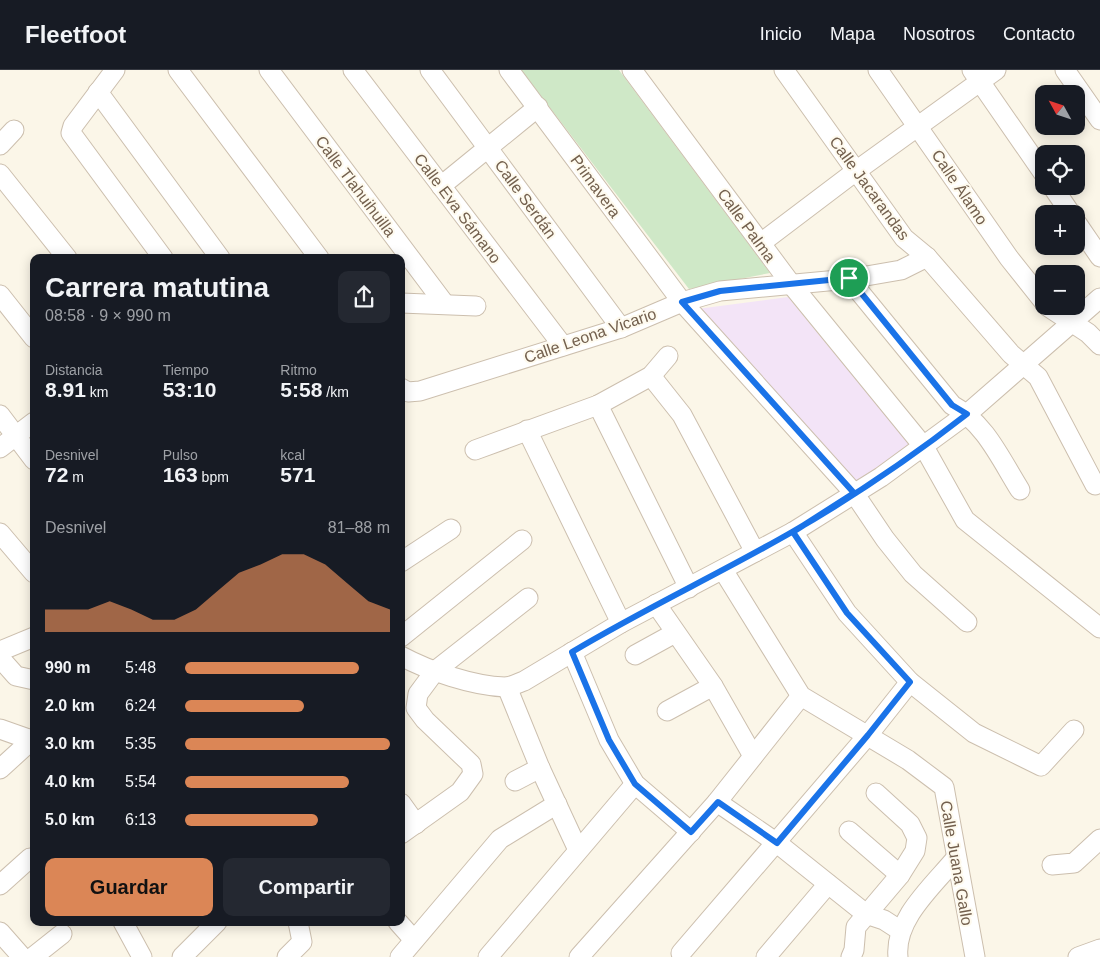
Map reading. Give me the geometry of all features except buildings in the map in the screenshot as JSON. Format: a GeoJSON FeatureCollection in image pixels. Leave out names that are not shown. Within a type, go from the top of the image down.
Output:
{"type":"FeatureCollection","features":[{"type":"Feature","properties":{"kind":"street"},"geometry":{"type":"LineString","coordinates":[[115,70],[73,126],[71,133],[160,254]]}},
{"type":"Feature","properties":{"kind":"street"},"geometry":{"type":"LineString","coordinates":[[178,70],[317,254]]}},
{"type":"Feature","properties":{"kind":"street","name":"Calle Tlahuihuilla"},"geometry":{"type":"LineString","coordinates":[[269,70],[444,303]]}},
{"type":"Feature","properties":{"kind":"street","name":"Calle Eva Sámano"},"geometry":{"type":"LineString","coordinates":[[353,70],[563,346]]}},
{"type":"Feature","properties":{"kind":"street","name":"Calle Serdán"},"geometry":{"type":"LineString","coordinates":[[430,70],[621,328]]}},
{"type":"Feature","properties":{"kind":"street","name":"Primavera"},"geometry":{"type":"LineString","coordinates":[[509,70],[682,302],[854,493],[885,539],[913,574],[967,622]]}},
{"type":"Feature","properties":{"kind":"street","name":"Calle Palma"},"geometry":{"type":"LineString","coordinates":[[632,70],[790,284],[924,447],[965,520],[1100,628]]}},
{"type":"Feature","properties":{"kind":"street","name":"Calle Jacarandas"},"geometry":{"type":"LineString","coordinates":[[784,70],[904,238],[926,257],[1011,354],[1038,377],[1095,485]]}},
{"type":"Feature","properties":{"kind":"street","name":"Calle Álamo"},"geometry":{"type":"LineString","coordinates":[[878,70],[1009,258],[1035,291]]}},
{"type":"Feature","properties":{"kind":"street"},"geometry":{"type":"LineString","coordinates":[[761,243],[918,126],[976,76],[996,70]]}},
{"type":"Feature","properties":{"kind":"street"},"geometry":{"type":"LineString","coordinates":[[1065,70],[1100,120]]}},
{"type":"Feature","properties":{"kind":"street"},"geometry":{"type":"LineString","coordinates":[[976,76],[1035,161]]}},
{"type":"Feature","properties":{"kind":"street"},"geometry":{"type":"LineString","coordinates":[[98,92],[217,254]]}},
{"type":"Feature","properties":{"kind":"street"},"geometry":{"type":"LineString","coordinates":[[441,186],[489,149],[538,107]]}},
{"type":"Feature","properties":{"kind":"street"},"geometry":{"type":"LineString","coordinates":[[0,145],[14,130]]}},
{"type":"Feature","properties":{"kind":"street"},"geometry":{"type":"LineString","coordinates":[[0,174],[64,254]]}},
{"type":"Feature","properties":{"kind":"street"},"geometry":{"type":"LineString","coordinates":[[1085,235],[1100,257]]}},
{"type":"Feature","properties":{"kind":"street","name":"Calle Leona Vicario"},"geometry":{"type":"LineString","coordinates":[[405,390],[408,392],[420,391],[621,328],[682,302],[720,291],[849,278],[901,270],[926,257]]}},
{"type":"Feature","properties":{"kind":"street"},"geometry":{"type":"LineString","coordinates":[[849,278],[952,405],[967,414],[985,432],[1020,490]]}},
{"type":"Feature","properties":{"kind":"street"},"geometry":{"type":"LineString","coordinates":[[0,295],[30,333]]}},
{"type":"Feature","properties":{"kind":"street"},"geometry":{"type":"LineString","coordinates":[[405,658],[435,671],[484,684],[508,687],[524,681],[622,622],[793,532],[924,447],[1025,365],[1100,298]]}},
{"type":"Feature","properties":{"kind":"street"},"geometry":{"type":"LineString","coordinates":[[405,303],[444,303],[476,306]]}},
{"type":"Feature","properties":{"kind":"street"},"geometry":{"type":"LineString","coordinates":[[1060,315],[1088,333],[1100,345]]}},
{"type":"Feature","properties":{"kind":"street"},"geometry":{"type":"LineString","coordinates":[[475,450],[598,405],[651,376],[668,356]]}},
{"type":"Feature","properties":{"kind":"street"},"geometry":{"type":"LineString","coordinates":[[651,376],[682,415],[755,552]]}},
{"type":"Feature","properties":{"kind":"street"},"geometry":{"type":"LineString","coordinates":[[598,405],[688,588]]}},
{"type":"Feature","properties":{"kind":"street"},"geometry":{"type":"LineString","coordinates":[[0,414],[30,455]]}},
{"type":"Feature","properties":{"kind":"street"},"geometry":{"type":"LineString","coordinates":[[0,448],[30,425]]}},
{"type":"Feature","properties":{"kind":"street"},"geometry":{"type":"LineString","coordinates":[[527,430],[622,622]]}},
{"type":"Feature","properties":{"kind":"street"},"geometry":{"type":"LineString","coordinates":[[405,559],[451,529]]}},
{"type":"Feature","properties":{"kind":"street"},"geometry":{"type":"LineString","coordinates":[[793,532],[847,613],[910,682],[974,733],[1041,766],[1074,730]]}},
{"type":"Feature","properties":{"kind":"street"},"geometry":{"type":"LineString","coordinates":[[0,533],[30,568]]}},
{"type":"Feature","properties":{"kind":"street"},"geometry":{"type":"LineString","coordinates":[[405,634],[522,540]]}},
{"type":"Feature","properties":{"kind":"street","name":"Calle Juana Gallo"},"geometry":{"type":"LineString","coordinates":[[722,570],[801,696],[908,760],[944,786],[975,957]]}},
{"type":"Feature","properties":{"kind":"street"},"geometry":{"type":"LineString","coordinates":[[405,816],[409,829],[460,792],[473,774],[471,764],[425,720],[416,708],[418,694],[435,671],[528,598]]}},
{"type":"Feature","properties":{"kind":"street"},"geometry":{"type":"LineString","coordinates":[[656,604],[713,686],[753,756]]}},
{"type":"Feature","properties":{"kind":"street"},"geometry":{"type":"LineString","coordinates":[[635,655],[675,633]]}},
{"type":"Feature","properties":{"kind":"street"},"geometry":{"type":"LineString","coordinates":[[0,651],[30,639]]}},
{"type":"Feature","properties":{"kind":"street"},"geometry":{"type":"LineString","coordinates":[[572,652],[609,740],[635,784],[691,832]]}},
{"type":"Feature","properties":{"kind":"street"},"geometry":{"type":"LineString","coordinates":[[0,658],[16,676],[30,679]]}},
{"type":"Feature","properties":{"kind":"street"},"geometry":{"type":"LineString","coordinates":[[681,953],[777,843],[910,682]]}},
{"type":"Feature","properties":{"kind":"street"},"geometry":{"type":"LineString","coordinates":[[667,711],[713,686]]}},
{"type":"Feature","properties":{"kind":"street"},"geometry":{"type":"LineString","coordinates":[[508,687],[540,768],[578,850]]}},
{"type":"Feature","properties":{"kind":"street"},"geometry":{"type":"LineString","coordinates":[[579,957],[718,802],[801,696]]}},
{"type":"Feature","properties":{"kind":"street"},"geometry":{"type":"LineString","coordinates":[[0,729],[30,739]]}},
{"type":"Feature","properties":{"kind":"street"},"geometry":{"type":"LineString","coordinates":[[0,769],[30,743]]}},
{"type":"Feature","properties":{"kind":"street"},"geometry":{"type":"LineString","coordinates":[[515,781],[540,768]]}},
{"type":"Feature","properties":{"kind":"street"},"geometry":{"type":"LineString","coordinates":[[488,957],[635,784]]}},
{"type":"Feature","properties":{"kind":"street"},"geometry":{"type":"LineString","coordinates":[[850,957],[854,950],[856,927],[900,875],[915,851],[917,838],[910,824],[876,793]]}},
{"type":"Feature","properties":{"kind":"street"},"geometry":{"type":"LineString","coordinates":[[718,802],[777,843],[866,914],[884,920],[901,931]]}},
{"type":"Feature","properties":{"kind":"street"},"geometry":{"type":"LineString","coordinates":[[400,957],[500,839],[557,804]]}},
{"type":"Feature","properties":{"kind":"street"},"geometry":{"type":"LineString","coordinates":[[849,830],[900,875]]}},
{"type":"Feature","properties":{"kind":"street"},"geometry":{"type":"LineString","coordinates":[[1052,865],[1074,863],[1100,839]]}},
{"type":"Feature","properties":{"kind":"street"},"geometry":{"type":"LineString","coordinates":[[0,885],[30,858]]}},
{"type":"Feature","properties":{"kind":"street"},"geometry":{"type":"LineString","coordinates":[[898,957],[897,944],[908,918],[956,858]]}},
{"type":"Feature","properties":{"kind":"street"},"geometry":{"type":"LineString","coordinates":[[766,957],[828,884]]}},
{"type":"Feature","properties":{"kind":"street"},"geometry":{"type":"LineString","coordinates":[[125,926],[142,957]]}},
{"type":"Feature","properties":{"kind":"street"},"geometry":{"type":"LineString","coordinates":[[182,957],[212,926]]}},
{"type":"Feature","properties":{"kind":"street"},"geometry":{"type":"LineString","coordinates":[[288,957],[302,942],[299,926]]}},
{"type":"Feature","properties":{"kind":"street"},"geometry":{"type":"LineString","coordinates":[[402,926],[414,940]]}},
{"type":"Feature","properties":{"kind":"street"},"geometry":{"type":"LineString","coordinates":[[0,932],[22,957]]}},
{"type":"Feature","properties":{"kind":"street"},"geometry":{"type":"LineString","coordinates":[[33,957],[62,934]]}},
{"type":"Feature","properties":{"kind":"street"},"geometry":{"type":"LineString","coordinates":[[1078,957],[1100,949]]}},
{"type":"Feature","properties":{"kind":"shaded area"},"geometry":{"type":"Polygon","coordinates":[[[788,297],[909,444],[855,483],[697,309],[788,297]]]}},
{"type":"Feature","properties":{"kind":"green space"},"geometry":{"type":"Polygon","coordinates":[[[521,70],[619,70],[770,273],[689,289],[521,70]]]}},
{"type":"Feature","properties":{"kind":"route"},"geometry":{"type":"LineString","coordinates":[[849,278],[720,291],[682,302],[854,493],[793,532],[847,613],[910,682],[777,843],[718,802],[691,832],[635,784],[609,740],[572,652],[622,622],[793,532],[881,477],[967,414],[952,405],[849,278]]}}]}
